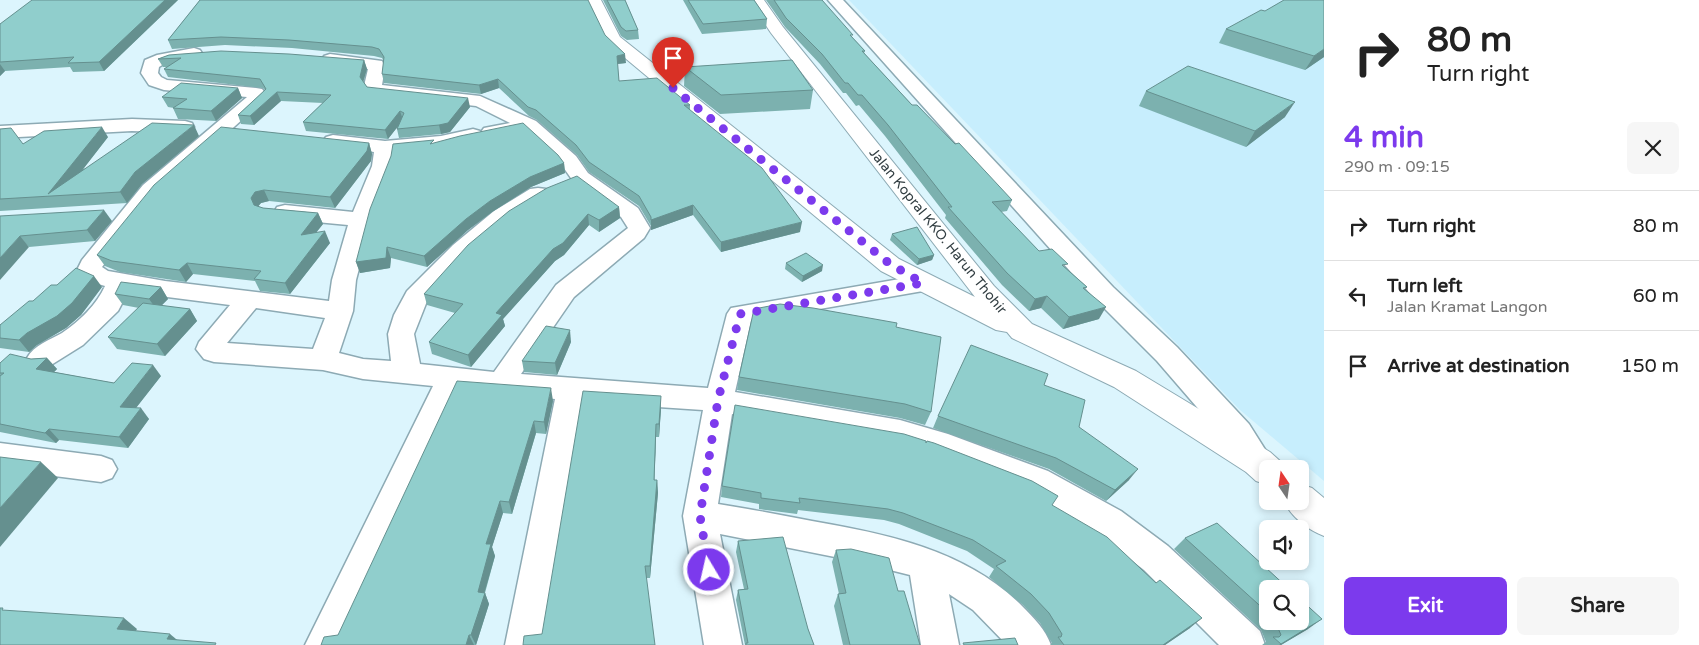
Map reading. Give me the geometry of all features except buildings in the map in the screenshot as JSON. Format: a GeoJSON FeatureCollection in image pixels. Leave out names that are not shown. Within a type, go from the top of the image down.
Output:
{"type":"FeatureCollection","features":[{"type":"Feature","properties":{"kind":"main road"},"geometry":{"type":"LineString","coordinates":[[594,0],[613,40],[890,264],[923,283],[1022,330]]}},
{"type":"Feature","properties":{"kind":"main road","name":"Jalan Kopral KKO. Harun Thohir"},"geometry":{"type":"LineString","coordinates":[[756,0],[777,30],[985,292],[1022,330],[1125,379],[1259,464]]}},
{"type":"Feature","properties":{"kind":"main road"},"geometry":{"type":"LineString","coordinates":[[1309,507],[1324,520]]}},
{"type":"Feature","properties":{"kind":"street"},"geometry":{"type":"LineString","coordinates":[[835,0],[1104,293],[1168,354],[1238,434],[1259,462]]}},
{"type":"Feature","properties":{"kind":"street"},"geometry":{"type":"LineString","coordinates":[[209,53],[193,53],[157,60],[151,64],[149,73],[155,81],[164,84],[259,94],[259,96],[151,190],[89,270],[94,275],[119,283],[340,311]]}},
{"type":"Feature","properties":{"kind":"street"},"geometry":{"type":"LineString","coordinates":[[316,58],[376,64],[377,72],[373,86],[376,90],[480,101],[529,126],[570,160],[580,177],[630,212],[639,228],[636,233],[565,291],[501,384]]}},
{"type":"Feature","properties":{"kind":"street"},"geometry":{"type":"LineString","coordinates":[[482,134],[503,114]]}},
{"type":"Feature","properties":{"kind":"street"},"geometry":{"type":"LineString","coordinates":[[0,132],[147,124],[248,132]]}},
{"type":"Feature","properties":{"kind":"street"},"geometry":{"type":"LineString","coordinates":[[311,139],[385,146],[441,142],[529,126]]}},
{"type":"Feature","properties":{"kind":"street"},"geometry":{"type":"LineString","coordinates":[[323,360],[340,311],[344,280],[361,219],[382,166],[385,146]]}},
{"type":"Feature","properties":{"kind":"street"},"geometry":{"type":"LineString","coordinates":[[407,373],[401,334],[406,315],[416,297],[461,250],[502,216],[540,193],[580,177]]}},
{"type":"Feature","properties":{"kind":"street"},"geometry":{"type":"LineString","coordinates":[[269,210],[361,219]]}},
{"type":"Feature","properties":{"kind":"street"},"geometry":{"type":"LineString","coordinates":[[105,213],[133,211]]}},
{"type":"Feature","properties":{"kind":"street"},"geometry":{"type":"LineString","coordinates":[[42,358],[74,338],[109,305],[119,283]]}},
{"type":"Feature","properties":{"kind":"street"},"geometry":{"type":"LineString","coordinates":[[723,645],[700,516],[718,400],[740,314],[923,283]]}},
{"type":"Feature","properties":{"kind":"street"},"geometry":{"type":"LineString","coordinates":[[250,299],[212,342],[210,349],[214,352],[323,360],[363,369],[501,384],[718,400],[900,432],[937,443],[1037,481],[1109,522],[1156,558],[1246,645]]}},
{"type":"Feature","properties":{"kind":"street"},"geometry":{"type":"LineString","coordinates":[[324,645],[451,378]]}},
{"type":"Feature","properties":{"kind":"street"},"geometry":{"type":"LineString","coordinates":[[524,645],[570,390]]}},
{"type":"Feature","properties":{"kind":"street"},"geometry":{"type":"LineString","coordinates":[[0,456],[101,469]]}},
{"type":"Feature","properties":{"kind":"street"},"geometry":{"type":"LineString","coordinates":[[700,516],[855,544],[926,564],[970,586],[1005,615],[1032,645]]}},
{"type":"Feature","properties":{"kind":"street"},"geometry":{"type":"LineString","coordinates":[[926,564],[940,645]]}},
{"type":"Feature","properties":{"kind":"shaded area"},"geometry":{"type":"Polygon","coordinates":[[[849,0],[1324,0],[1324,481],[1309,468],[1309,460],[1299,460],[1240,410],[849,0]]]}},
{"type":"Feature","properties":{"kind":"route"},"geometry":{"type":"LineString","coordinates":[[673,88],[890,264],[923,283],[740,314],[718,400],[700,516],[709,570]]}}]}
